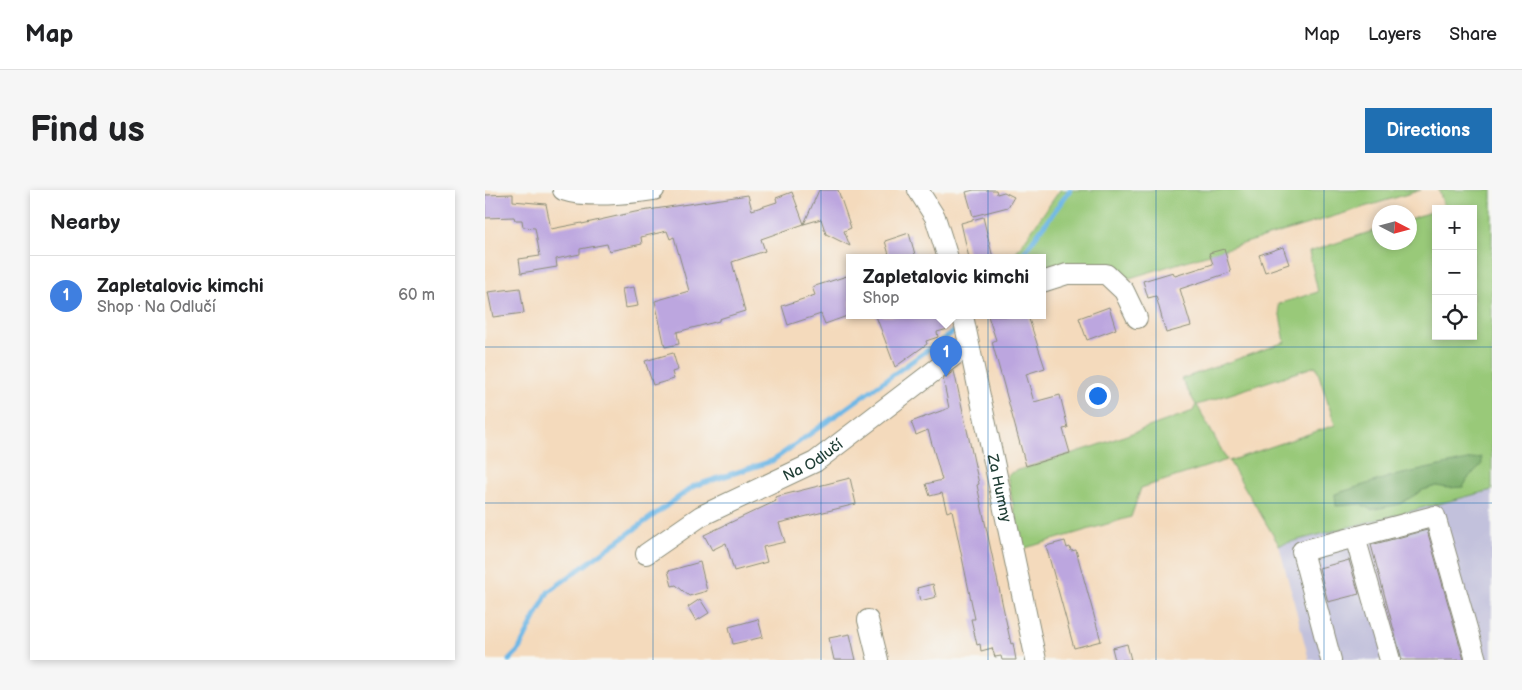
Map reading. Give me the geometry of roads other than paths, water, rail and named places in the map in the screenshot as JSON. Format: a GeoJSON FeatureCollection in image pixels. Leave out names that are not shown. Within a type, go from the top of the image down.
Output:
{"type":"FeatureCollection","features":[{"type":"Feature","properties":{"kind":"street"},"geometry":{"type":"LineString","coordinates":[[563,190],[590,193],[631,193],[654,190]]}},
{"type":"Feature","properties":{"kind":"street"},"geometry":{"type":"LineString","coordinates":[[918,190],[935,217],[946,254]]}},
{"type":"Feature","properties":{"kind":"street"},"geometry":{"type":"LineString","coordinates":[[1046,281],[1067,274],[1106,274],[1124,291],[1137,318]]}},
{"type":"Feature","properties":{"kind":"street","name":"Na Odlučí"},"geometry":{"type":"LineString","coordinates":[[646,554],[701,516],[815,462],[965,327]]}},
{"type":"Feature","properties":{"kind":"street","name":"Za Humny"},"geometry":{"type":"LineString","coordinates":[[965,327],[1036,660]]}},
{"type":"Feature","properties":{"kind":"street"},"geometry":{"type":"LineString","coordinates":[[1331,660],[1302,551],[1435,516],[1476,660]]}},
{"type":"Feature","properties":{"kind":"street"},"geometry":{"type":"LineString","coordinates":[[1355,537],[1390,660]]}},
{"type":"Feature","properties":{"kind":"street"},"geometry":{"type":"LineString","coordinates":[[868,620],[878,660]]}},
{"type":"Feature","properties":{"kind":"waterway"},"geometry":{"type":"LineString","coordinates":[[1023,254],[1070,190]]}},
{"type":"Feature","properties":{"kind":"waterway"},"geometry":{"type":"LineString","coordinates":[[509,660],[518,651],[548,592],[694,486],[772,461],[960,327]]}},
{"type":"Feature","properties":{"kind":"place","name":"Zapletalovic kimchi"},"geometry":{"type":"Point","coordinates":[946,377]}}]}
